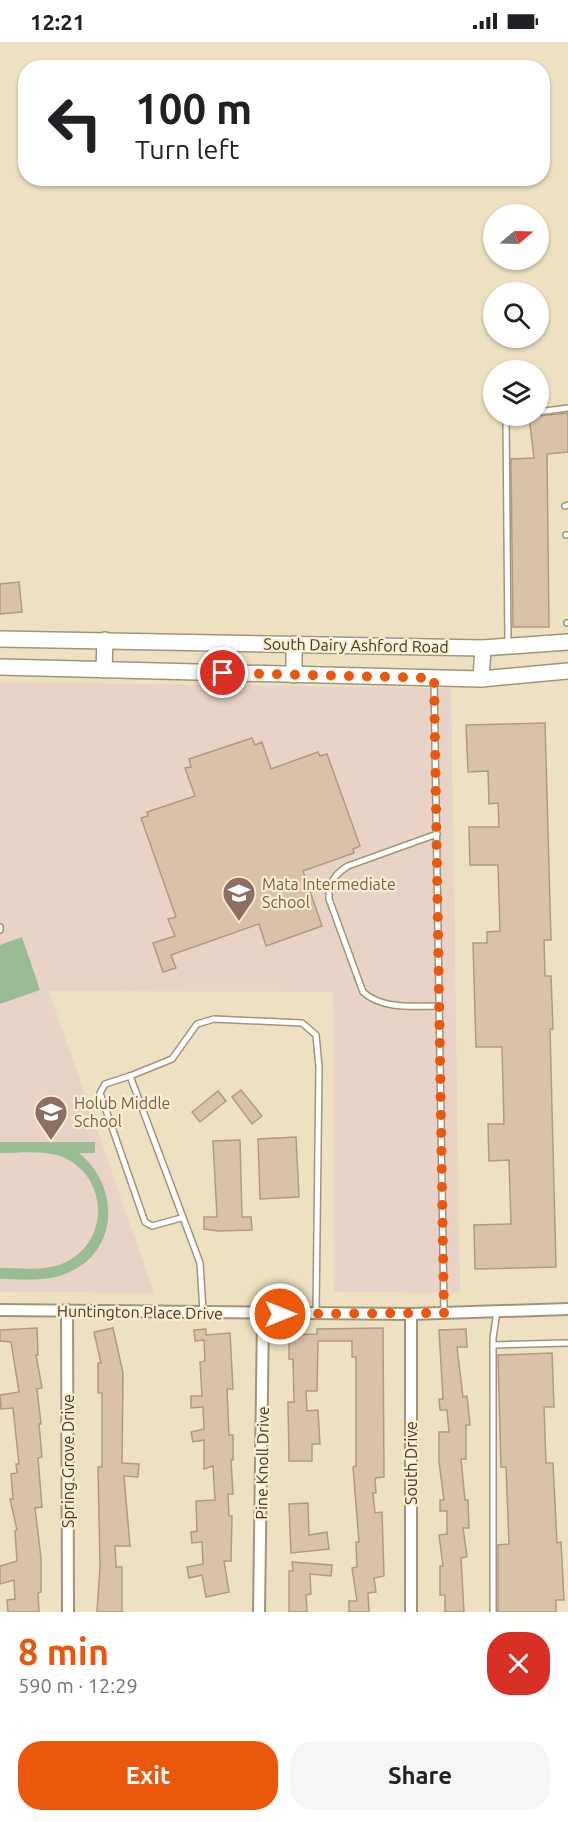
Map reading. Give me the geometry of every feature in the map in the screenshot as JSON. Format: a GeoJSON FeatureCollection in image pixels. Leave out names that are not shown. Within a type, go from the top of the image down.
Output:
{"type":"FeatureCollection","features":[{"type":"Feature","properties":{"kind":"main road","name":"South Dairy Ashford Road"},"geometry":{"type":"LineString","coordinates":[[0,639],[483,648],[568,642]]}},
{"type":"Feature","properties":{"kind":"main road"},"geometry":{"type":"LineString","coordinates":[[104,670],[105,640]]}},
{"type":"Feature","properties":{"kind":"main road"},"geometry":{"type":"LineString","coordinates":[[294,644],[294,675]]}},
{"type":"Feature","properties":{"kind":"main road"},"geometry":{"type":"LineString","coordinates":[[482,679],[483,648]]}},
{"type":"Feature","properties":{"kind":"main road","name":"South Dairy Ashford Road"},"geometry":{"type":"LineString","coordinates":[[0,667],[482,679],[568,671]]}},
{"type":"Feature","properties":{"kind":"street","name":"Huntington Place Drive"},"geometry":{"type":"LineString","coordinates":[[0,1310],[411,1314],[568,1309]]}},
{"type":"Feature","properties":{"kind":"street","name":"Spring Grove Drive"},"geometry":{"type":"LineString","coordinates":[[67,1310],[68,1612]]}},
{"type":"Feature","properties":{"kind":"street","name":"Pine Knoll Drive"},"geometry":{"type":"LineString","coordinates":[[259,1612],[263,1314]]}},
{"type":"Feature","properties":{"kind":"street","name":"South Drive"},"geometry":{"type":"LineString","coordinates":[[411,1314],[411,1612]]}},
{"type":"Feature","properties":{"kind":"lane"},"geometry":{"type":"LineString","coordinates":[[549,411],[568,408]]}},
{"type":"Feature","properties":{"kind":"lane"},"geometry":{"type":"LineString","coordinates":[[506,426],[508,647]]}},
{"type":"Feature","properties":{"kind":"lane"},"geometry":{"type":"LineString","coordinates":[[434,678],[444,1313]]}},
{"type":"Feature","properties":{"kind":"lane"},"geometry":{"type":"LineString","coordinates":[[436,834],[348,866],[339,872],[329,890],[329,899],[363,993],[370,999],[393,1005],[439,1006]]}},
{"type":"Feature","properties":{"kind":"lane"},"geometry":{"type":"LineString","coordinates":[[181,1218],[152,1226],[145,1222],[100,1093],[105,1084],[172,1059],[197,1024],[214,1019],[302,1023],[316,1035],[319,1068],[316,1314]]}},
{"type":"Feature","properties":{"kind":"lane"},"geometry":{"type":"LineString","coordinates":[[130,1076],[181,1218],[200,1263],[203,1312]]}},
{"type":"Feature","properties":{"kind":"lane"},"geometry":{"type":"LineString","coordinates":[[493,1612],[493,1345],[497,1311]]}},
{"type":"Feature","properties":{"kind":"lane"},"geometry":{"type":"LineString","coordinates":[[493,1345],[568,1343]]}},
{"type":"Feature","properties":{"kind":"shaded area","name":"Mata Intermediate School"},"geometry":{"type":"Polygon","coordinates":[[[0,682],[451,688],[460,1293],[334,1292],[333,992],[49,991],[154,1293],[0,1292],[0,682]]]}},
{"type":"Feature","properties":{"kind":"green space"},"geometry":{"type":"Polygon","coordinates":[[[22,937],[40,990],[0,1004],[0,945],[22,937]]]}},
{"type":"Feature","properties":{"kind":"green space"},"geometry":{"type":"Polygon","coordinates":[[[0,1142],[95,1142],[95,1153],[79,1153],[93,1167],[102,1183],[107,1201],[108,1219],[104,1236],[96,1251],[83,1264],[57,1277],[33,1280],[0,1279],[0,1268],[52,1267],[68,1261],[82,1251],[92,1237],[97,1222],[98,1206],[87,1176],[75,1164],[60,1156],[45,1153],[0,1153],[0,1142]]]}},
{"type":"Feature","properties":{"kind":"building"},"geometry":{"type":"Polygon","coordinates":[[[568,413],[568,452],[547,454],[549,627],[513,627],[511,459],[534,458],[530,426],[549,426],[549,415],[568,413]]]}},
{"type":"Feature","properties":{"kind":"building"},"geometry":{"type":"Polygon","coordinates":[[[19,582],[22,612],[0,614],[0,584],[19,582]]]}},
{"type":"Feature","properties":{"kind":"building"},"geometry":{"type":"Polygon","coordinates":[[[545,723],[551,940],[544,940],[545,976],[551,976],[553,1029],[550,1029],[556,1267],[475,1269],[474,1225],[511,1224],[509,1160],[489,1161],[488,1124],[504,1124],[502,1047],[476,1047],[473,943],[487,943],[487,932],[500,931],[498,865],[470,865],[469,827],[499,827],[498,803],[489,804],[488,771],[468,772],[466,725],[545,723]]]}},
{"type":"Feature","properties":{"kind":"building"},"geometry":{"type":"Polygon","coordinates":[[[252,738],[255,745],[262,742],[271,769],[318,752],[320,756],[327,754],[360,846],[353,849],[354,853],[303,871],[322,926],[266,946],[259,924],[171,955],[176,968],[163,972],[153,943],[175,936],[168,919],[176,917],[141,818],[148,816],[147,812],[195,796],[185,768],[191,767],[189,759],[252,738]]]}},
{"type":"Feature","properties":{"kind":"building"},"geometry":{"type":"Polygon","coordinates":[[[241,1090],[262,1116],[252,1124],[232,1097],[241,1090]]]}},
{"type":"Feature","properties":{"kind":"building"},"geometry":{"type":"Polygon","coordinates":[[[218,1091],[226,1101],[200,1122],[192,1112],[218,1091]]]}},
{"type":"Feature","properties":{"kind":"building"},"geometry":{"type":"Polygon","coordinates":[[[296,1137],[299,1197],[260,1199],[258,1139],[296,1137]]]}},
{"type":"Feature","properties":{"kind":"building"},"geometry":{"type":"Polygon","coordinates":[[[240,1140],[242,1217],[251,1217],[252,1230],[204,1229],[204,1217],[217,1217],[213,1141],[240,1140]]]}},
{"type":"Feature","properties":{"kind":"building"},"geometry":{"type":"Polygon","coordinates":[[[37,1328],[38,1355],[36,1355],[42,1388],[37,1389],[41,1424],[39,1424],[42,1457],[38,1458],[42,1507],[35,1508],[41,1558],[39,1612],[8,1612],[7,1600],[15,1599],[14,1580],[0,1584],[0,1566],[17,1561],[15,1531],[17,1530],[10,1499],[13,1499],[11,1474],[17,1473],[16,1464],[19,1464],[13,1408],[1,1409],[0,1395],[19,1392],[11,1342],[0,1341],[0,1330],[37,1328]]]}},
{"type":"Feature","properties":{"kind":"building"},"geometry":{"type":"Polygon","coordinates":[[[113,1328],[123,1373],[122,1463],[139,1464],[138,1477],[124,1476],[130,1546],[115,1546],[116,1567],[122,1567],[122,1612],[97,1612],[100,1566],[98,1467],[102,1467],[102,1393],[98,1393],[98,1363],[101,1363],[94,1332],[113,1328]]]}},
{"type":"Feature","properties":{"kind":"building"},"geometry":{"type":"Polygon","coordinates":[[[383,1328],[384,1477],[375,1478],[376,1493],[373,1493],[375,1513],[382,1512],[384,1576],[374,1578],[376,1592],[368,1593],[369,1612],[349,1612],[349,1601],[357,1601],[352,1568],[357,1567],[356,1542],[359,1542],[353,1467],[356,1466],[356,1357],[352,1357],[352,1341],[318,1341],[317,1391],[306,1391],[307,1411],[318,1410],[320,1444],[312,1444],[312,1461],[289,1461],[288,1402],[294,1402],[293,1359],[289,1359],[289,1335],[317,1334],[317,1329],[383,1328]]]}},
{"type":"Feature","properties":{"kind":"building"},"geometry":{"type":"Polygon","coordinates":[[[206,1329],[206,1335],[230,1333],[233,1389],[227,1389],[229,1435],[233,1435],[233,1460],[231,1460],[233,1494],[228,1494],[229,1516],[232,1516],[231,1561],[224,1561],[229,1592],[206,1597],[202,1575],[189,1578],[187,1567],[203,1564],[202,1542],[192,1543],[191,1532],[197,1531],[196,1501],[215,1500],[213,1466],[204,1469],[204,1440],[193,1442],[191,1432],[204,1429],[203,1407],[191,1408],[191,1396],[202,1396],[200,1362],[205,1361],[204,1340],[195,1341],[194,1330],[206,1329]]]}},
{"type":"Feature","properties":{"kind":"building"},"geometry":{"type":"Polygon","coordinates":[[[466,1329],[467,1347],[457,1347],[463,1397],[467,1396],[470,1425],[466,1425],[466,1459],[461,1459],[465,1500],[468,1500],[469,1528],[463,1528],[467,1557],[461,1558],[464,1612],[445,1612],[445,1595],[440,1595],[440,1566],[443,1566],[439,1535],[447,1534],[447,1511],[440,1511],[440,1500],[444,1500],[439,1462],[439,1432],[449,1432],[447,1410],[440,1410],[439,1399],[443,1399],[439,1330],[466,1329]]]}},
{"type":"Feature","properties":{"kind":"building"},"geometry":{"type":"Polygon","coordinates":[[[552,1353],[554,1407],[544,1407],[546,1463],[553,1463],[557,1543],[561,1542],[564,1600],[556,1600],[556,1612],[498,1612],[498,1545],[509,1544],[506,1467],[501,1467],[498,1355],[552,1353]]]}},
{"type":"Feature","properties":{"kind":"building"},"geometry":{"type":"Polygon","coordinates":[[[308,1503],[309,1535],[327,1532],[329,1549],[291,1553],[289,1504],[308,1503]]]}},
{"type":"Feature","properties":{"kind":"building"},"geometry":{"type":"Polygon","coordinates":[[[292,1562],[332,1565],[331,1576],[310,1574],[311,1594],[306,1595],[307,1612],[289,1612],[289,1571],[293,1571],[292,1562]]]}},
{"type":"Feature","properties":{"kind":"place","name":"Mata Intermediate School"},"geometry":{"type":"Point","coordinates":[239,922]}},
{"type":"Feature","properties":{"kind":"place","name":"Holub Middle School"},"geometry":{"type":"Point","coordinates":[51,1141]}},
{"type":"Feature","properties":{"kind":"route"},"geometry":{"type":"LineString","coordinates":[[223,673],[434,678],[444,1313],[280,1314]]}}]}
